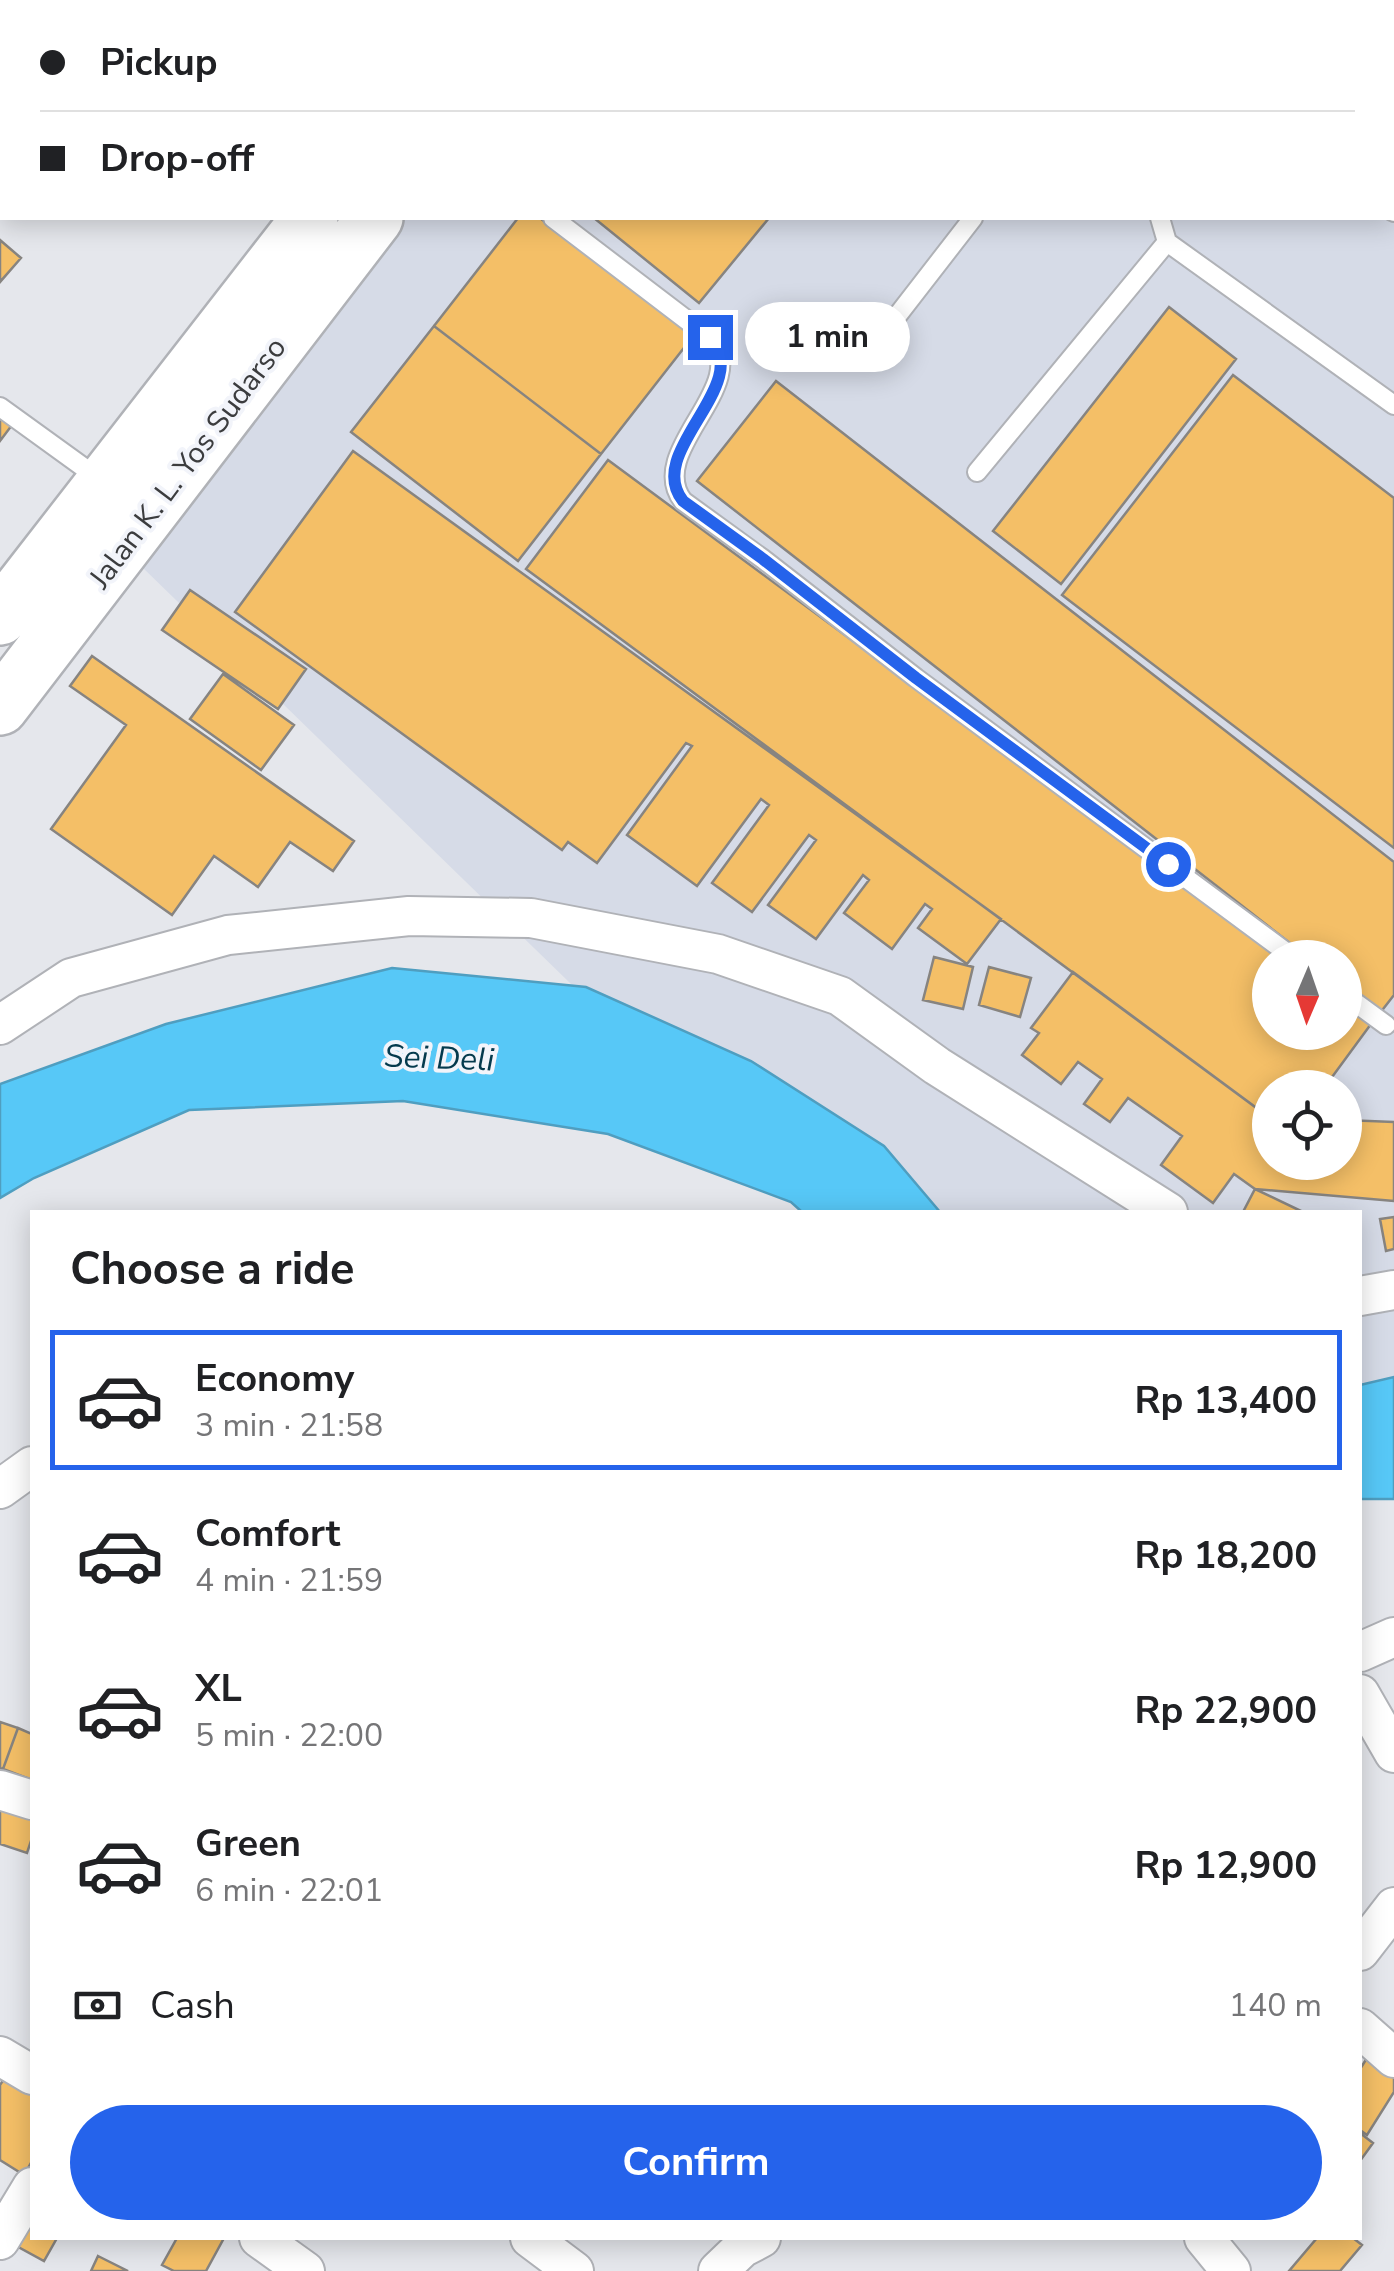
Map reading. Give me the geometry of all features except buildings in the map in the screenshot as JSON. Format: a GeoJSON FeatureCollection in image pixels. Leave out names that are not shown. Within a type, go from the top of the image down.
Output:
{"type":"FeatureCollection","features":[{"type":"Feature","properties":{"kind":"highway","name":"Jalan K. L. Yos Sudarso"},"geometry":{"type":"LineString","coordinates":[[0,617],[308,220]]}},
{"type":"Feature","properties":{"kind":"highway","name":"Jalan K. L. Yos Sudarso"},"geometry":{"type":"LineString","coordinates":[[0,707],[373,220]]}},
{"type":"Feature","properties":{"kind":"street"},"geometry":{"type":"LineString","coordinates":[[0,1025],[71,978],[228,935],[409,916],[531,918],[718,954],[840,996],[937,1066],[1165,1210]]}},
{"type":"Feature","properties":{"kind":"street"},"geometry":{"type":"LineString","coordinates":[[1362,1296],[1394,1290]]}},
{"type":"Feature","properties":{"kind":"street"},"geometry":{"type":"LineString","coordinates":[[0,1490],[30,1468]]}},
{"type":"Feature","properties":{"kind":"street"},"geometry":{"type":"LineString","coordinates":[[1362,1651],[1394,1637]]}},
{"type":"Feature","properties":{"kind":"street"},"geometry":{"type":"LineString","coordinates":[[1362,1697],[1394,1753]]}},
{"type":"Feature","properties":{"kind":"street"},"geometry":{"type":"LineString","coordinates":[[0,1790],[30,1799]]}},
{"type":"Feature","properties":{"kind":"street"},"geometry":{"type":"LineString","coordinates":[[1362,1947],[1394,1906]]}},
{"type":"Feature","properties":{"kind":"street"},"geometry":{"type":"LineString","coordinates":[[1362,2030],[1394,2058]]}},
{"type":"Feature","properties":{"kind":"street"},"geometry":{"type":"LineString","coordinates":[[0,2056],[30,2074]]}},
{"type":"Feature","properties":{"kind":"street"},"geometry":{"type":"LineString","coordinates":[[0,2240],[30,2190]]}},
{"type":"Feature","properties":{"kind":"street"},"geometry":{"type":"LineString","coordinates":[[262,2240],[305,2271]]}},
{"type":"Feature","properties":{"kind":"street"},"geometry":{"type":"LineString","coordinates":[[533,2240],[574,2271]]}},
{"type":"Feature","properties":{"kind":"street"},"geometry":{"type":"LineString","coordinates":[[718,2271],[756,2240]]}},
{"type":"Feature","properties":{"kind":"street"},"geometry":{"type":"LineString","coordinates":[[1206,2240],[1231,2271]]}},
{"type":"Feature","properties":{"kind":"lane"},"geometry":{"type":"LineString","coordinates":[[556,220],[719,347],[721,376],[677,460],[675,481],[683,501],[1270,940]]}},
{"type":"Feature","properties":{"kind":"lane"},"geometry":{"type":"LineString","coordinates":[[880,338],[971,220]]}},
{"type":"Feature","properties":{"kind":"lane"},"geometry":{"type":"LineString","coordinates":[[1160,220],[1166,242],[1394,404]]}},
{"type":"Feature","properties":{"kind":"lane"},"geometry":{"type":"LineString","coordinates":[[977,472],[1166,242]]}},
{"type":"Feature","properties":{"kind":"lane"},"geometry":{"type":"LineString","coordinates":[[0,407],[104,483]]}},
{"type":"Feature","properties":{"kind":"lane"},"geometry":{"type":"LineString","coordinates":[[1362,1007],[1386,1025]]}},
{"type":"Feature","properties":{"kind":"shaded area"},"geometry":{"type":"Polygon","coordinates":[[[399,220],[1394,220],[1394,1457],[1362,1466],[1362,1210],[864,1210],[675,1085],[142,567],[399,220]]]}},
{"type":"Feature","properties":{"kind":"water","name":"Sei Deli"},"geometry":{"type":"Polygon","coordinates":[[[392,968],[586,987],[751,1061],[884,1146],[938,1210],[800,1210],[791,1202],[608,1134],[403,1101],[189,1110],[34,1178],[0,1198],[0,1084],[166,1024],[392,968]]]}},
{"type":"Feature","properties":{"kind":"water"},"geometry":{"type":"Polygon","coordinates":[[[1394,1377],[1394,1499],[1362,1499],[1362,1385],[1394,1377]]]}},
{"type":"Feature","properties":{"kind":"route"},"geometry":{"type":"LineString","coordinates":[[710,337],[719,347],[721,376],[677,460],[675,481],[683,501],[1168,864]]}}]}
